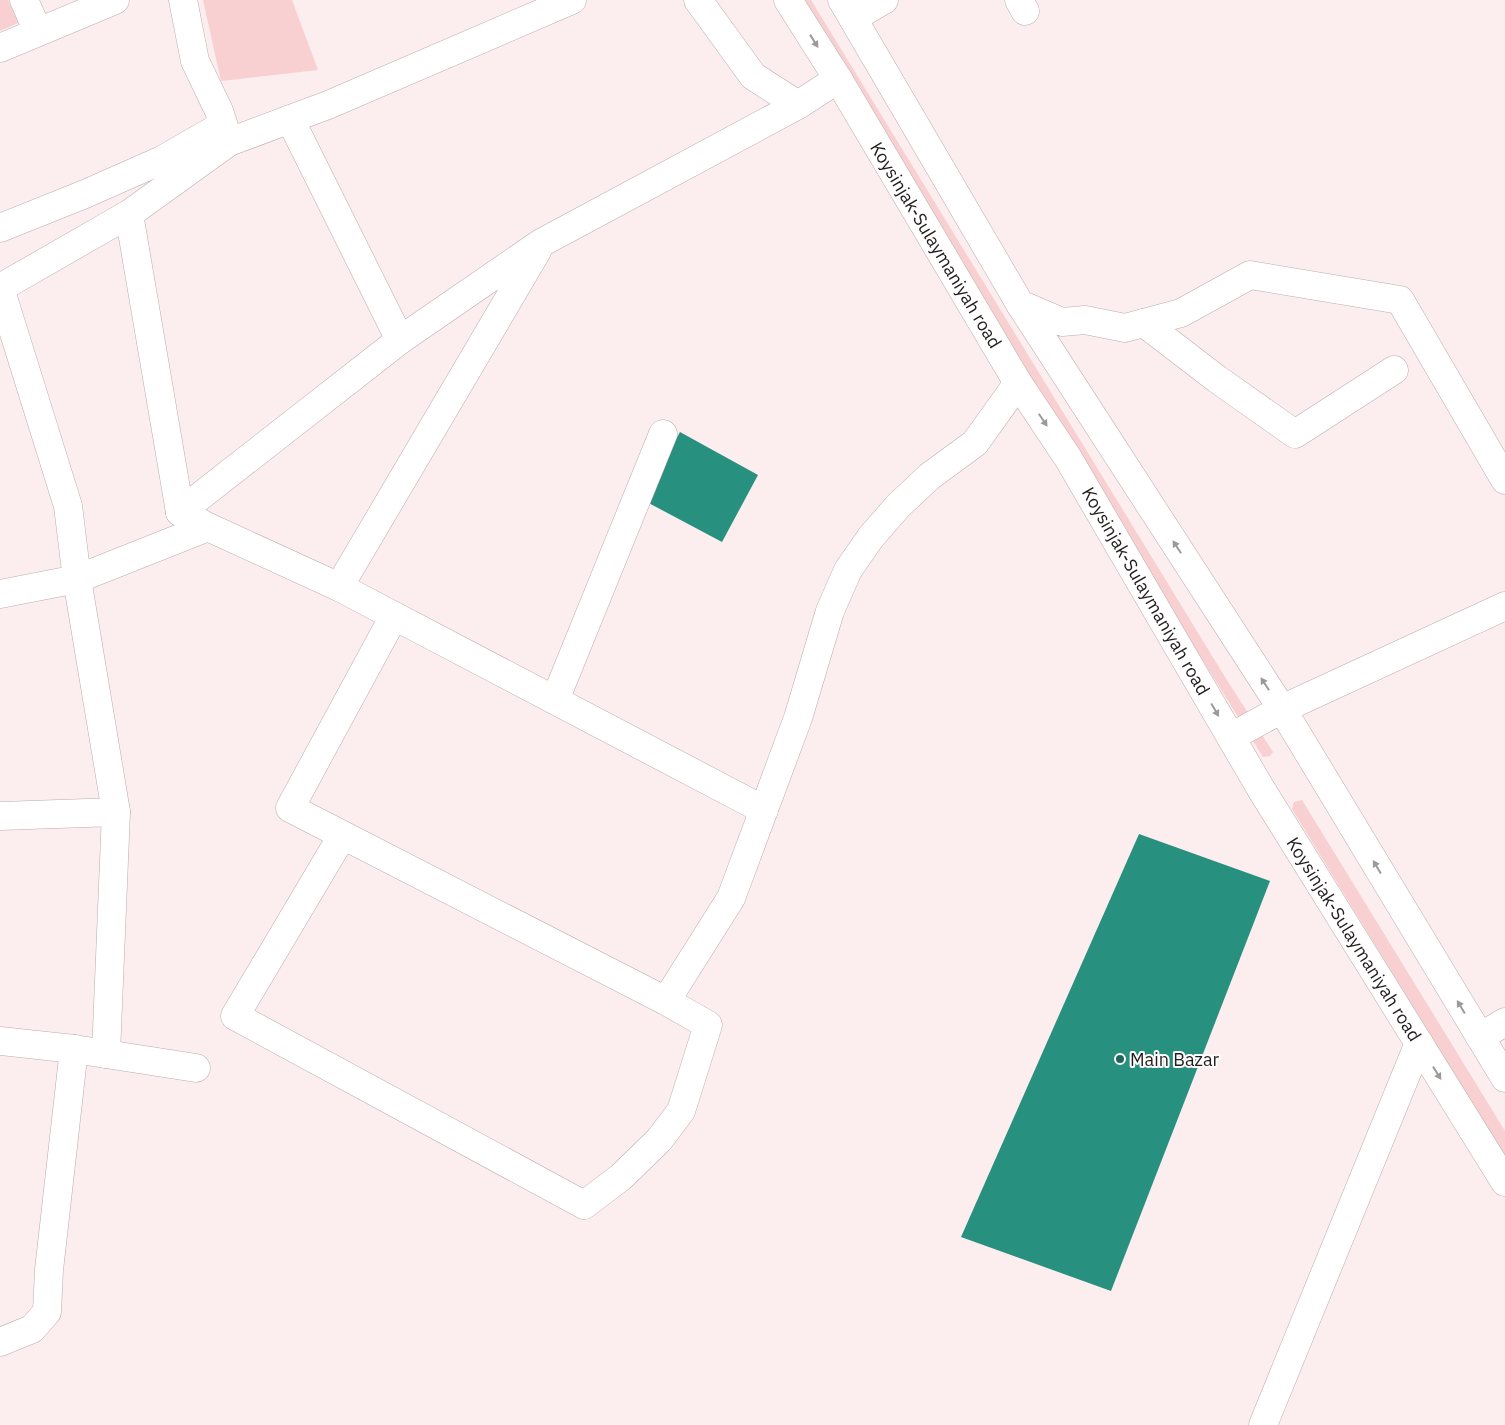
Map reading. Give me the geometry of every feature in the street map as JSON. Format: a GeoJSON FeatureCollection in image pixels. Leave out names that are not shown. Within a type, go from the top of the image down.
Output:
{"type":"FeatureCollection","features":[{"type":"Feature","properties":{"kind":"street"},"geometry":{"type":"LineString","coordinates":[[24,0],[38,32]]}},
{"type":"Feature","properties":{"kind":"street"},"geometry":{"type":"LineString","coordinates":[[0,48],[115,0]]}},
{"type":"Feature","properties":{"kind":"street"},"geometry":{"type":"LineString","coordinates":[[183,0],[195,60],[219,111],[226,134]]}},
{"type":"Feature","properties":{"kind":"street"},"geometry":{"type":"LineString","coordinates":[[0,228],[226,134],[290,119],[328,105],[572,0]]}},
{"type":"Feature","properties":{"kind":"street"},"geometry":{"type":"LineString","coordinates":[[698,0],[753,76],[798,105]]}},
{"type":"Feature","properties":{"kind":"street","name":"Koysinjak-Sulaymaniyah road"},"geometry":{"type":"LineString","coordinates":[[788,0],[838,79],[1018,383],[1068,458],[1261,790],[1505,1182]]}},
{"type":"Feature","properties":{"kind":"street"},"geometry":{"type":"LineString","coordinates":[[884,0],[848,9],[1020,304],[1282,709],[1505,1078]]}},
{"type":"Feature","properties":{"kind":"street"},"geometry":{"type":"LineString","coordinates":[[180,512],[400,340],[541,243],[798,105],[838,79]]}},
{"type":"Feature","properties":{"kind":"street"},"geometry":{"type":"LineString","coordinates":[[290,119],[400,340]]}},
{"type":"Feature","properties":{"kind":"street"},"geometry":{"type":"LineString","coordinates":[[106,1054],[116,812],[77,578],[68,506],[0,288],[129,214],[226,134]]}},
{"type":"Feature","properties":{"kind":"street"},"geometry":{"type":"LineString","coordinates":[[129,214],[180,512]]}},
{"type":"Feature","properties":{"kind":"street"},"geometry":{"type":"LineString","coordinates":[[340,587],[541,243]]}},
{"type":"Feature","properties":{"kind":"street"},"geometry":{"type":"LineString","coordinates":[[1020,304],[1062,322],[1085,320],[1125,328],[1181,313],[1250,275],[1400,300],[1505,480]]}},
{"type":"Feature","properties":{"kind":"street"},"geometry":{"type":"LineString","coordinates":[[1144,323],[1295,434],[1394,370]]}},
{"type":"Feature","properties":{"kind":"street"},"geometry":{"type":"LineString","coordinates":[[666,1001],[731,898],[798,718],[830,611],[848,570],[871,537],[898,506],[930,476],[975,443],[1018,383]]}},
{"type":"Feature","properties":{"kind":"street"},"geometry":{"type":"LineString","coordinates":[[555,700],[663,434]]}},
{"type":"Feature","properties":{"kind":"street"},"geometry":{"type":"LineString","coordinates":[[180,512],[208,527],[340,587],[764,810]]}},
{"type":"Feature","properties":{"kind":"street"},"geometry":{"type":"LineString","coordinates":[[0,594],[77,578],[208,527]]}},
{"type":"Feature","properties":{"kind":"street"},"geometry":{"type":"LineString","coordinates":[[1231,737],[1282,709],[1505,606]]}},
{"type":"Feature","properties":{"kind":"street"},"geometry":{"type":"LineString","coordinates":[[342,836],[235,1016],[584,1205],[621,1177],[659,1140],[681,1111],[708,1025],[666,1001],[290,808],[394,616]]}},
{"type":"Feature","properties":{"kind":"street"},"geometry":{"type":"LineString","coordinates":[[0,816],[116,812]]}},
{"type":"Feature","properties":{"kind":"street"},"geometry":{"type":"LineString","coordinates":[[1480,1038],[1505,1022]]}},
{"type":"Feature","properties":{"kind":"street"},"geometry":{"type":"LineString","coordinates":[[0,1041],[74,1049],[196,1068]]}},
{"type":"Feature","properties":{"kind":"street"},"geometry":{"type":"LineString","coordinates":[[1263,1425],[1419,1043]]}},
{"type":"Feature","properties":{"kind":"street"},"geometry":{"type":"LineString","coordinates":[[0,1342],[32,1329],[47,1312],[49,1270],[74,1049]]}},
{"type":"Feature","properties":{"kind":"shaded area"},"geometry":{"type":"Polygon","coordinates":[[[0,0],[8,0],[18,23],[0,31],[0,0]]]}},
{"type":"Feature","properties":{"kind":"shaded area"},"geometry":{"type":"Polygon","coordinates":[[[203,0],[292,0],[318,70],[221,81],[203,0]]]}},
{"type":"Feature","properties":{"kind":"shaded area"},"geometry":{"type":"Polygon","coordinates":[[[797,0],[811,0],[1225,677],[1273,752],[1270,756],[1263,757],[1106,505],[797,0]]]}},
{"type":"Feature","properties":{"kind":"shaded area"},"geometry":{"type":"Polygon","coordinates":[[[1302,800],[1505,1131],[1505,1157],[1292,809],[1294,802],[1302,800]]]}},
{"type":"Feature","properties":{"kind":"building"},"geometry":{"type":"Polygon","coordinates":[[[680,432],[758,475],[722,542],[643,500],[680,432]]]}},
{"type":"Feature","properties":{"kind":"building","name":"Main Bazar"},"geometry":{"type":"Polygon","coordinates":[[[1139,834],[1270,881],[1111,1291],[961,1237],[1139,834]]]}},
{"type":"Feature","properties":{"kind":"place","name":"Main Bazar"},"geometry":{"type":"Point","coordinates":[1120,1059]}}]}
